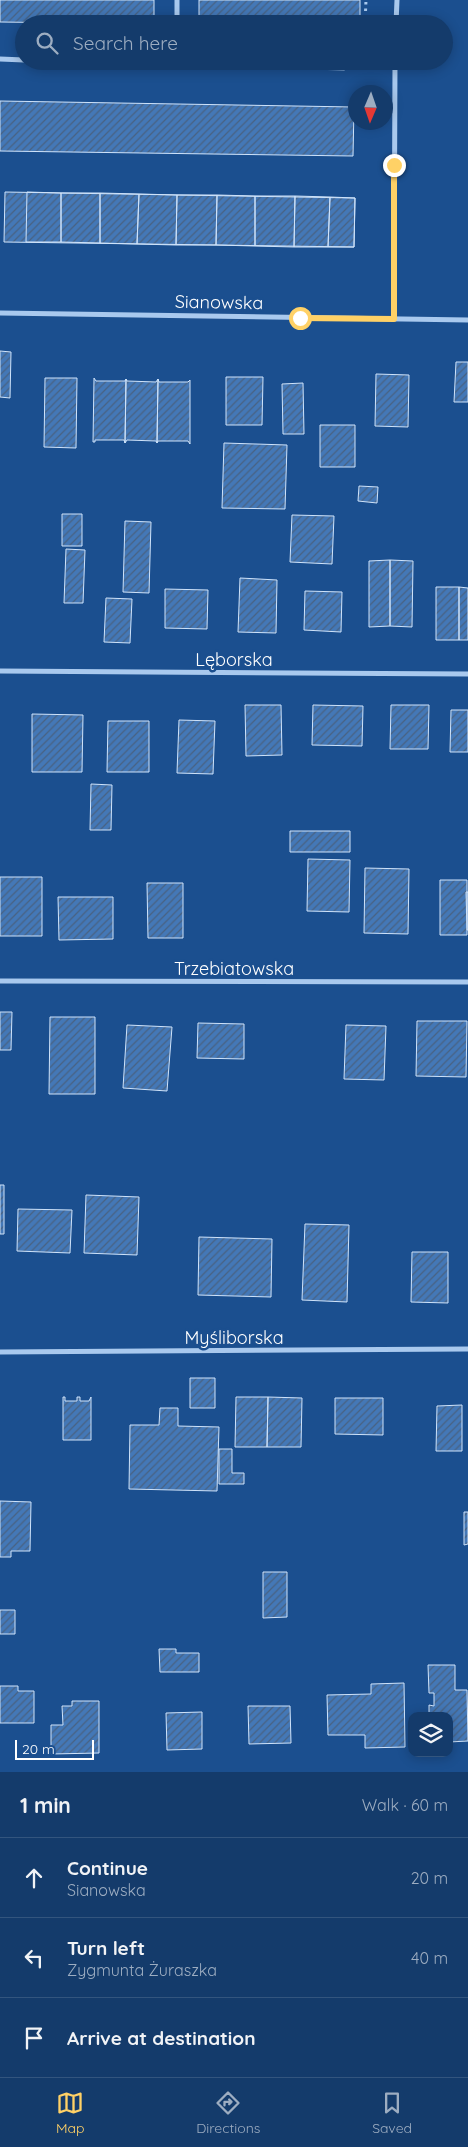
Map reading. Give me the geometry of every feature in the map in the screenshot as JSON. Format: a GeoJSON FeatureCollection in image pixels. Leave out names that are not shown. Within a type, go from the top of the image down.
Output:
{"type":"FeatureCollection","features":[{"type":"Feature","properties":{"kind":"street"},"geometry":{"type":"LineString","coordinates":[[177,0],[177,15]]}},
{"type":"Feature","properties":{"kind":"street"},"geometry":{"type":"LineString","coordinates":[[396,15],[397,0]]}},
{"type":"Feature","properties":{"kind":"street"},"geometry":{"type":"LineString","coordinates":[[0,59],[15,60]]}},
{"type":"Feature","properties":{"kind":"street"},"geometry":{"type":"LineString","coordinates":[[394,70],[394,319]]}},
{"type":"Feature","properties":{"kind":"street","name":"Sianowska"},"geometry":{"type":"LineString","coordinates":[[0,313],[468,320]]}},
{"type":"Feature","properties":{"kind":"street","name":"Lęborska"},"geometry":{"type":"LineString","coordinates":[[0,671],[468,674]]}},
{"type":"Feature","properties":{"kind":"street","name":"Trzebiatowska"},"geometry":{"type":"LineString","coordinates":[[0,981],[468,982]]}},
{"type":"Feature","properties":{"kind":"street","name":"Myśliborska"},"geometry":{"type":"LineString","coordinates":[[0,1352],[468,1349]]}},
{"type":"Feature","properties":{"kind":"path"},"geometry":{"type":"LineString","coordinates":[[365,15],[366,0]]}},
{"type":"Feature","properties":{"kind":"building"},"geometry":{"type":"Polygon","coordinates":[[[0,0],[154,0],[154,15],[15,15],[15,22],[0,22],[0,0]]]}},
{"type":"Feature","properties":{"kind":"building"},"geometry":{"type":"Polygon","coordinates":[[[199,0],[360,0],[360,15],[199,15],[199,0]]]}},
{"type":"Feature","properties":{"kind":"building"},"geometry":{"type":"Polygon","coordinates":[[[0,101],[348,107],[348,130],[354,130],[353,156],[0,151],[0,101]]]}},
{"type":"Feature","properties":{"kind":"building"},"geometry":{"type":"Polygon","coordinates":[[[5,192],[355,198],[354,247],[4,242],[5,192]]]}},
{"type":"Feature","properties":{"kind":"building"},"geometry":{"type":"Polygon","coordinates":[[[27,192],[61,193],[61,242],[26,242],[27,192]]]}},
{"type":"Feature","properties":{"kind":"building"},"geometry":{"type":"Polygon","coordinates":[[[61,193],[100,193],[100,243],[61,242],[61,193]]]}},
{"type":"Feature","properties":{"kind":"building"},"geometry":{"type":"Polygon","coordinates":[[[100,193],[139,194],[137,244],[100,243],[100,193]]]}},
{"type":"Feature","properties":{"kind":"building"},"geometry":{"type":"Polygon","coordinates":[[[139,194],[177,195],[176,245],[137,244],[139,194]]]}},
{"type":"Feature","properties":{"kind":"building"},"geometry":{"type":"Polygon","coordinates":[[[177,195],[217,195],[216,245],[176,245],[177,195]]]}},
{"type":"Feature","properties":{"kind":"building"},"geometry":{"type":"Polygon","coordinates":[[[217,195],[255,196],[255,246],[216,245],[217,195]]]}},
{"type":"Feature","properties":{"kind":"building"},"geometry":{"type":"Polygon","coordinates":[[[255,196],[295,196],[294,247],[255,246],[255,196]]]}},
{"type":"Feature","properties":{"kind":"building"},"geometry":{"type":"Polygon","coordinates":[[[295,196],[330,197],[328,247],[294,247],[295,196]]]}},
{"type":"Feature","properties":{"kind":"building"},"geometry":{"type":"Polygon","coordinates":[[[330,197],[355,198],[354,247],[328,247],[330,197]]]}},
{"type":"Feature","properties":{"kind":"building"},"geometry":{"type":"Polygon","coordinates":[[[0,351],[11,352],[10,398],[0,397],[0,351]]]}},
{"type":"Feature","properties":{"kind":"building"},"geometry":{"type":"Polygon","coordinates":[[[456,362],[468,362],[468,402],[454,402],[456,362]]]}},
{"type":"Feature","properties":{"kind":"building"},"geometry":{"type":"Polygon","coordinates":[[[376,374],[409,375],[408,427],[375,426],[376,374]]]}},
{"type":"Feature","properties":{"kind":"building"},"geometry":{"type":"Polygon","coordinates":[[[226,377],[263,377],[262,425],[226,425],[226,377]]]}},
{"type":"Feature","properties":{"kind":"building"},"geometry":{"type":"Polygon","coordinates":[[[45,378],[77,378],[76,448],[44,447],[45,378]]]}},
{"type":"Feature","properties":{"kind":"building"},"geometry":{"type":"Polygon","coordinates":[[[94,378],[96,381],[125,381],[126,379],[125,443],[124,440],[95,440],[93,442],[94,378]]]}},
{"type":"Feature","properties":{"kind":"building"},"geometry":{"type":"Polygon","coordinates":[[[126,379],[127,381],[156,382],[158,379],[157,443],[156,441],[127,440],[125,443],[126,379]]]}},
{"type":"Feature","properties":{"kind":"building"},"geometry":{"type":"Polygon","coordinates":[[[158,379],[159,382],[188,382],[190,380],[190,444],[188,441],[158,441],[157,443],[158,379]]]}},
{"type":"Feature","properties":{"kind":"building"},"geometry":{"type":"Polygon","coordinates":[[[303,383],[304,434],[283,434],[282,384],[303,383]]]}},
{"type":"Feature","properties":{"kind":"building"},"geometry":{"type":"Polygon","coordinates":[[[320,425],[355,425],[355,467],[320,467],[320,425]]]}},
{"type":"Feature","properties":{"kind":"building"},"geometry":{"type":"Polygon","coordinates":[[[224,443],[287,445],[285,509],[222,508],[224,443]]]}},
{"type":"Feature","properties":{"kind":"building"},"geometry":{"type":"Polygon","coordinates":[[[359,486],[378,487],[377,503],[358,501],[359,486]]]}},
{"type":"Feature","properties":{"kind":"building"},"geometry":{"type":"Polygon","coordinates":[[[62,514],[82,514],[82,546],[62,546],[62,514]]]}},
{"type":"Feature","properties":{"kind":"building"},"geometry":{"type":"Polygon","coordinates":[[[292,515],[334,516],[332,564],[290,562],[292,515]]]}},
{"type":"Feature","properties":{"kind":"building"},"geometry":{"type":"Polygon","coordinates":[[[125,521],[151,522],[149,593],[123,592],[125,521]]]}},
{"type":"Feature","properties":{"kind":"building"},"geometry":{"type":"Polygon","coordinates":[[[66,549],[85,550],[83,603],[64,603],[66,549]]]}},
{"type":"Feature","properties":{"kind":"building"},"geometry":{"type":"Polygon","coordinates":[[[390,560],[390,626],[369,627],[369,561],[390,560]]]}},
{"type":"Feature","properties":{"kind":"building"},"geometry":{"type":"Polygon","coordinates":[[[390,560],[413,561],[412,627],[390,626],[390,560]]]}},
{"type":"Feature","properties":{"kind":"building"},"geometry":{"type":"Polygon","coordinates":[[[240,578],[277,580],[276,633],[238,632],[240,578]]]}},
{"type":"Feature","properties":{"kind":"building"},"geometry":{"type":"Polygon","coordinates":[[[436,587],[459,587],[459,640],[436,640],[436,587]]]}},
{"type":"Feature","properties":{"kind":"building"},"geometry":{"type":"Polygon","coordinates":[[[459,587],[468,588],[468,640],[459,640],[459,587]]]}},
{"type":"Feature","properties":{"kind":"building"},"geometry":{"type":"Polygon","coordinates":[[[165,589],[208,590],[207,629],[165,628],[165,589]]]}},
{"type":"Feature","properties":{"kind":"building"},"geometry":{"type":"Polygon","coordinates":[[[305,591],[342,592],[341,632],[304,630],[305,591]]]}},
{"type":"Feature","properties":{"kind":"building"},"geometry":{"type":"Polygon","coordinates":[[[106,598],[132,599],[130,643],[104,642],[106,598]]]}},
{"type":"Feature","properties":{"kind":"building"},"geometry":{"type":"Polygon","coordinates":[[[245,705],[281,705],[282,755],[246,756],[245,705]]]}},
{"type":"Feature","properties":{"kind":"building"},"geometry":{"type":"Polygon","coordinates":[[[313,705],[363,706],[362,746],[312,745],[313,705]]]}},
{"type":"Feature","properties":{"kind":"building"},"geometry":{"type":"Polygon","coordinates":[[[391,705],[429,705],[428,749],[390,749],[391,705]]]}},
{"type":"Feature","properties":{"kind":"building"},"geometry":{"type":"Polygon","coordinates":[[[451,710],[468,710],[468,752],[450,752],[451,710]]]}},
{"type":"Feature","properties":{"kind":"building"},"geometry":{"type":"Polygon","coordinates":[[[32,714],[83,715],[82,772],[32,772],[32,714]]]}},
{"type":"Feature","properties":{"kind":"building"},"geometry":{"type":"Polygon","coordinates":[[[179,720],[215,721],[213,774],[177,773],[179,720]]]}},
{"type":"Feature","properties":{"kind":"building"},"geometry":{"type":"Polygon","coordinates":[[[108,721],[149,721],[149,772],[107,772],[108,721]]]}},
{"type":"Feature","properties":{"kind":"building"},"geometry":{"type":"Polygon","coordinates":[[[91,784],[112,785],[111,830],[90,830],[91,784]]]}},
{"type":"Feature","properties":{"kind":"building"},"geometry":{"type":"Polygon","coordinates":[[[290,831],[350,831],[350,852],[290,852],[290,831]]]}},
{"type":"Feature","properties":{"kind":"building"},"geometry":{"type":"Polygon","coordinates":[[[308,859],[350,860],[349,912],[307,911],[308,859]]]}},
{"type":"Feature","properties":{"kind":"building"},"geometry":{"type":"Polygon","coordinates":[[[365,868],[409,869],[408,934],[364,933],[365,868]]]}},
{"type":"Feature","properties":{"kind":"building"},"geometry":{"type":"Polygon","coordinates":[[[0,877],[42,877],[42,936],[0,936],[0,877]]]}},
{"type":"Feature","properties":{"kind":"building"},"geometry":{"type":"Polygon","coordinates":[[[440,880],[467,880],[467,935],[440,935],[440,880]]]}},
{"type":"Feature","properties":{"kind":"building"},"geometry":{"type":"Polygon","coordinates":[[[147,883],[183,883],[183,938],[148,938],[147,883]]]}},
{"type":"Feature","properties":{"kind":"building"},"geometry":{"type":"Polygon","coordinates":[[[466,892],[468,892],[468,930],[467,930],[466,892]]]}},
{"type":"Feature","properties":{"kind":"building"},"geometry":{"type":"Polygon","coordinates":[[[58,897],[113,897],[113,939],[59,940],[58,897]]]}},
{"type":"Feature","properties":{"kind":"building"},"geometry":{"type":"Polygon","coordinates":[[[0,1012],[12,1012],[11,1050],[0,1050],[0,1012]]]}},
{"type":"Feature","properties":{"kind":"building"},"geometry":{"type":"Polygon","coordinates":[[[50,1017],[95,1017],[95,1094],[49,1094],[50,1017]]]}},
{"type":"Feature","properties":{"kind":"building"},"geometry":{"type":"Polygon","coordinates":[[[417,1021],[467,1021],[466,1077],[416,1076],[417,1021]]]}},
{"type":"Feature","properties":{"kind":"building"},"geometry":{"type":"Polygon","coordinates":[[[198,1023],[244,1024],[244,1059],[197,1058],[198,1023]]]}},
{"type":"Feature","properties":{"kind":"building"},"geometry":{"type":"Polygon","coordinates":[[[127,1025],[172,1027],[167,1091],[123,1088],[127,1025]]]}},
{"type":"Feature","properties":{"kind":"building"},"geometry":{"type":"Polygon","coordinates":[[[346,1025],[386,1026],[384,1080],[344,1079],[346,1025]]]}},
{"type":"Feature","properties":{"kind":"building"},"geometry":{"type":"Polygon","coordinates":[[[0,1185],[4,1185],[4,1234],[0,1234],[0,1185]]]}},
{"type":"Feature","properties":{"kind":"building"},"geometry":{"type":"Polygon","coordinates":[[[86,1195],[139,1197],[137,1255],[84,1253],[86,1195]]]}},
{"type":"Feature","properties":{"kind":"building"},"geometry":{"type":"Polygon","coordinates":[[[18,1209],[72,1210],[70,1253],[17,1251],[18,1209]]]}},
{"type":"Feature","properties":{"kind":"building"},"geometry":{"type":"Polygon","coordinates":[[[305,1224],[349,1225],[347,1302],[302,1300],[305,1224]]]}},
{"type":"Feature","properties":{"kind":"building"},"geometry":{"type":"Polygon","coordinates":[[[199,1237],[272,1239],[271,1297],[198,1295],[199,1237]]]}},
{"type":"Feature","properties":{"kind":"building"},"geometry":{"type":"Polygon","coordinates":[[[412,1252],[448,1252],[448,1303],[411,1302],[412,1252]]]}},
{"type":"Feature","properties":{"kind":"building"},"geometry":{"type":"Polygon","coordinates":[[[190,1378],[215,1378],[215,1408],[190,1408],[190,1378]]]}},
{"type":"Feature","properties":{"kind":"building"},"geometry":{"type":"Polygon","coordinates":[[[63,1397],[65,1397],[65,1401],[77,1401],[77,1397],[80,1397],[80,1401],[89,1401],[91,1397],[91,1440],[63,1440],[63,1397]]]}},
{"type":"Feature","properties":{"kind":"building"},"geometry":{"type":"Polygon","coordinates":[[[236,1397],[268,1397],[267,1447],[235,1447],[236,1397]]]}},
{"type":"Feature","properties":{"kind":"building"},"geometry":{"type":"Polygon","coordinates":[[[268,1397],[302,1398],[301,1447],[267,1447],[268,1397]]]}},
{"type":"Feature","properties":{"kind":"building"},"geometry":{"type":"Polygon","coordinates":[[[335,1398],[383,1398],[383,1435],[335,1434],[335,1398]]]}},
{"type":"Feature","properties":{"kind":"building"},"geometry":{"type":"Polygon","coordinates":[[[462,1405],[462,1451],[436,1451],[437,1406],[462,1405]]]}},
{"type":"Feature","properties":{"kind":"building"},"geometry":{"type":"Polygon","coordinates":[[[160,1408],[178,1408],[178,1426],[219,1427],[217,1491],[129,1489],[130,1425],[159,1425],[160,1408]]]}},
{"type":"Feature","properties":{"kind":"building"},"geometry":{"type":"Polygon","coordinates":[[[219,1449],[232,1449],[232,1473],[244,1473],[244,1484],[219,1484],[219,1449]]]}},
{"type":"Feature","properties":{"kind":"building"},"geometry":{"type":"Polygon","coordinates":[[[0,1501],[31,1502],[30,1551],[11,1551],[11,1557],[0,1557],[0,1501]]]}},
{"type":"Feature","properties":{"kind":"building"},"geometry":{"type":"Polygon","coordinates":[[[464,1512],[468,1512],[468,1544],[464,1545],[464,1512]]]}},
{"type":"Feature","properties":{"kind":"building"},"geometry":{"type":"Polygon","coordinates":[[[263,1572],[287,1572],[287,1617],[263,1618],[263,1572]]]}},
{"type":"Feature","properties":{"kind":"building"},"geometry":{"type":"Polygon","coordinates":[[[0,1610],[15,1610],[15,1634],[0,1634],[0,1610]]]}},
{"type":"Feature","properties":{"kind":"building"},"geometry":{"type":"Polygon","coordinates":[[[159,1649],[176,1649],[176,1653],[199,1653],[199,1672],[160,1672],[159,1649]]]}},
{"type":"Feature","properties":{"kind":"building"},"geometry":{"type":"Polygon","coordinates":[[[428,1665],[455,1665],[455,1690],[467,1690],[468,1741],[453,1742],[453,1712],[429,1712],[429,1705],[434,1706],[434,1693],[429,1693],[428,1665]]]}},
{"type":"Feature","properties":{"kind":"building"},"geometry":{"type":"Polygon","coordinates":[[[404,1683],[405,1747],[365,1748],[365,1735],[328,1735],[327,1695],[371,1694],[371,1684],[404,1683]]]}},
{"type":"Feature","properties":{"kind":"building"},"geometry":{"type":"Polygon","coordinates":[[[0,1686],[18,1686],[18,1691],[34,1691],[34,1723],[0,1723],[0,1686]]]}},
{"type":"Feature","properties":{"kind":"building"},"geometry":{"type":"Polygon","coordinates":[[[72,1701],[99,1701],[99,1753],[51,1754],[51,1725],[63,1725],[62,1706],[72,1706],[72,1701]]]}},
{"type":"Feature","properties":{"kind":"building"},"geometry":{"type":"Polygon","coordinates":[[[248,1706],[290,1706],[291,1743],[249,1744],[248,1706]]]}},
{"type":"Feature","properties":{"kind":"building"},"geometry":{"type":"Polygon","coordinates":[[[202,1712],[202,1749],[167,1750],[166,1713],[202,1712]]]}},
{"type":"Feature","properties":{"kind":"route"},"geometry":{"type":"LineString","coordinates":[[300,318],[394,319],[394,165]]}}]}
